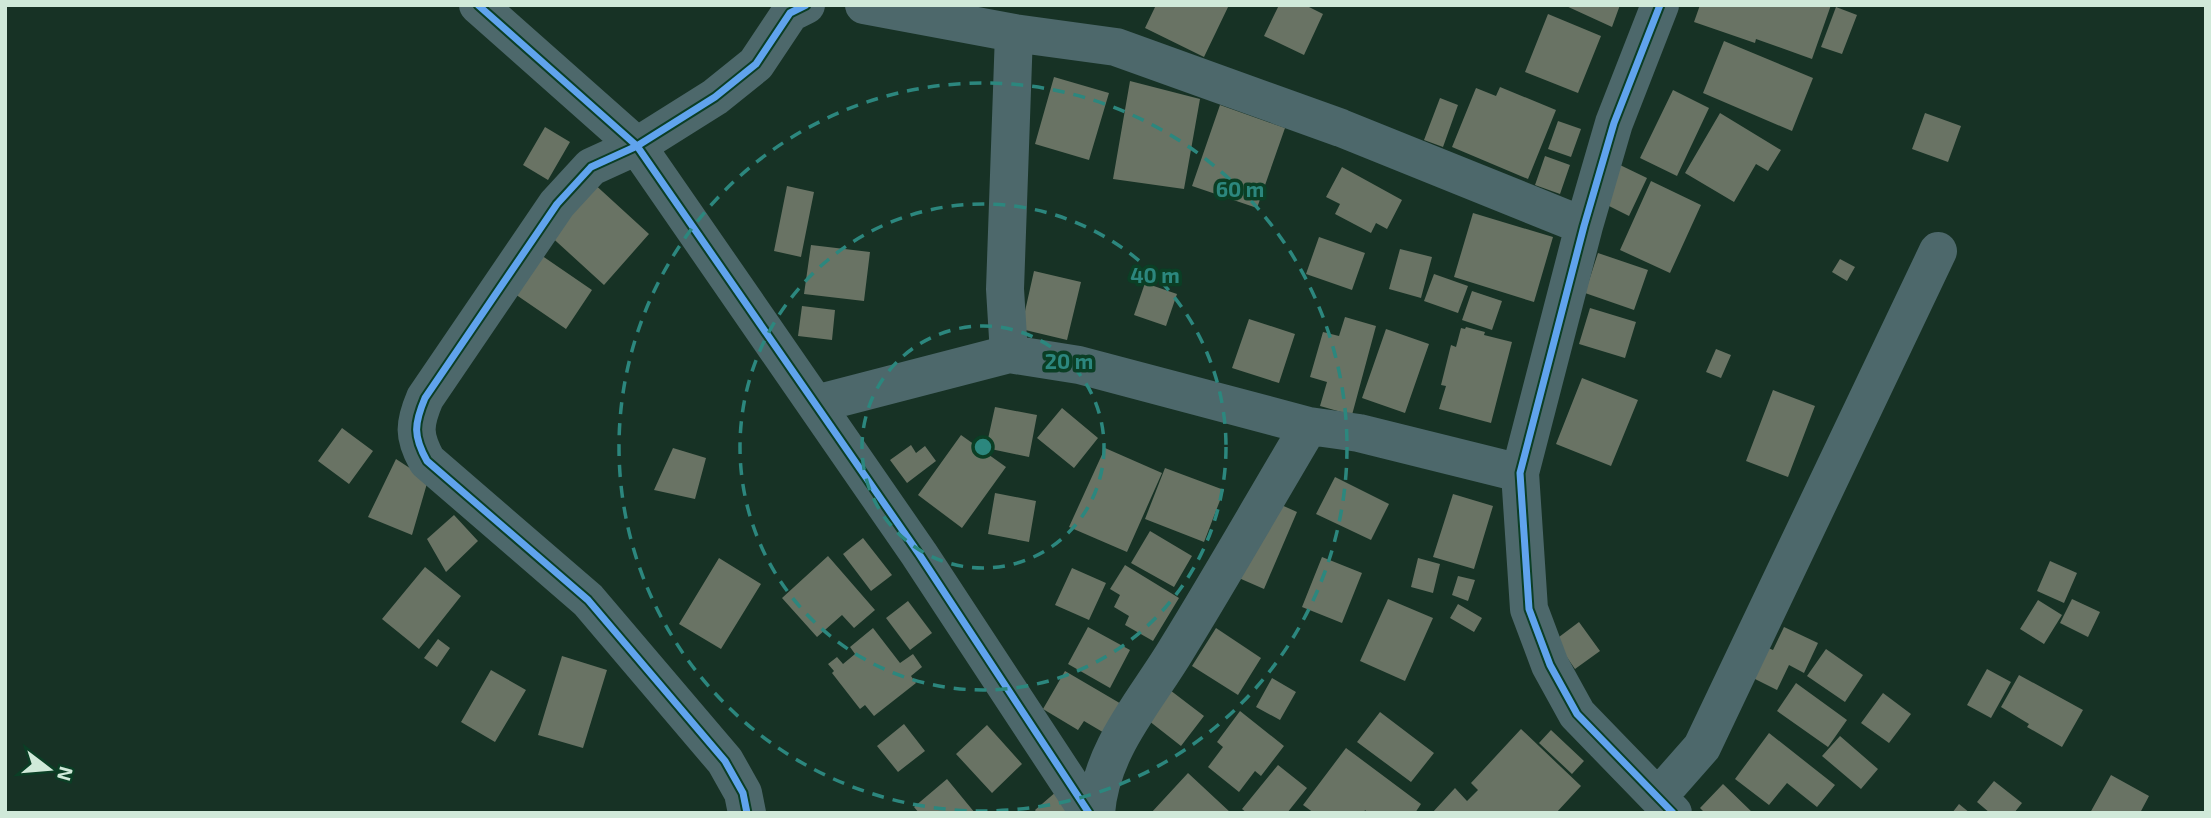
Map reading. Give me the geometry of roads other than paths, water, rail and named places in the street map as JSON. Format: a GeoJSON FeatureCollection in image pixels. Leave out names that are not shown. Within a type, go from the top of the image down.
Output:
{"type":"FeatureCollection","features":[{"type":"Feature","properties":{"kind":"street"},"geometry":{"type":"LineString","coordinates":[[478,5],[637,146],[926,565],[1089,813]]}},
{"type":"Feature","properties":{"kind":"street"},"geometry":{"type":"LineString","coordinates":[[747,813],[743,793],[725,761],[589,600],[427,461],[418,446],[415,431],[425,398],[557,204],[591,167],[637,146],[715,97],[756,64],[790,13],[806,5]]}},
{"type":"Feature","properties":{"kind":"street"},"geometry":{"type":"LineString","coordinates":[[864,5],[1014,33],[1115,47],[1341,128],[1584,226]]}},
{"type":"Feature","properties":{"kind":"street"},"geometry":{"type":"LineString","coordinates":[[1660,5],[1614,123],[1584,226],[1520,473],[1530,609],[1550,665],[1577,714],[1665,805],[1702,747],[1938,251]]}},
{"type":"Feature","properties":{"kind":"street"},"geometry":{"type":"LineString","coordinates":[[1009,354],[1005,289],[1014,33]]}},
{"type":"Feature","properties":{"kind":"street"},"geometry":{"type":"LineString","coordinates":[[816,404],[1009,354],[1079,365],[1309,426],[1359,433],[1520,473]]}},
{"type":"Feature","properties":{"kind":"street"},"geometry":{"type":"LineString","coordinates":[[1096,813],[1104,771],[1124,730],[1178,649],[1309,426]]}}]}
